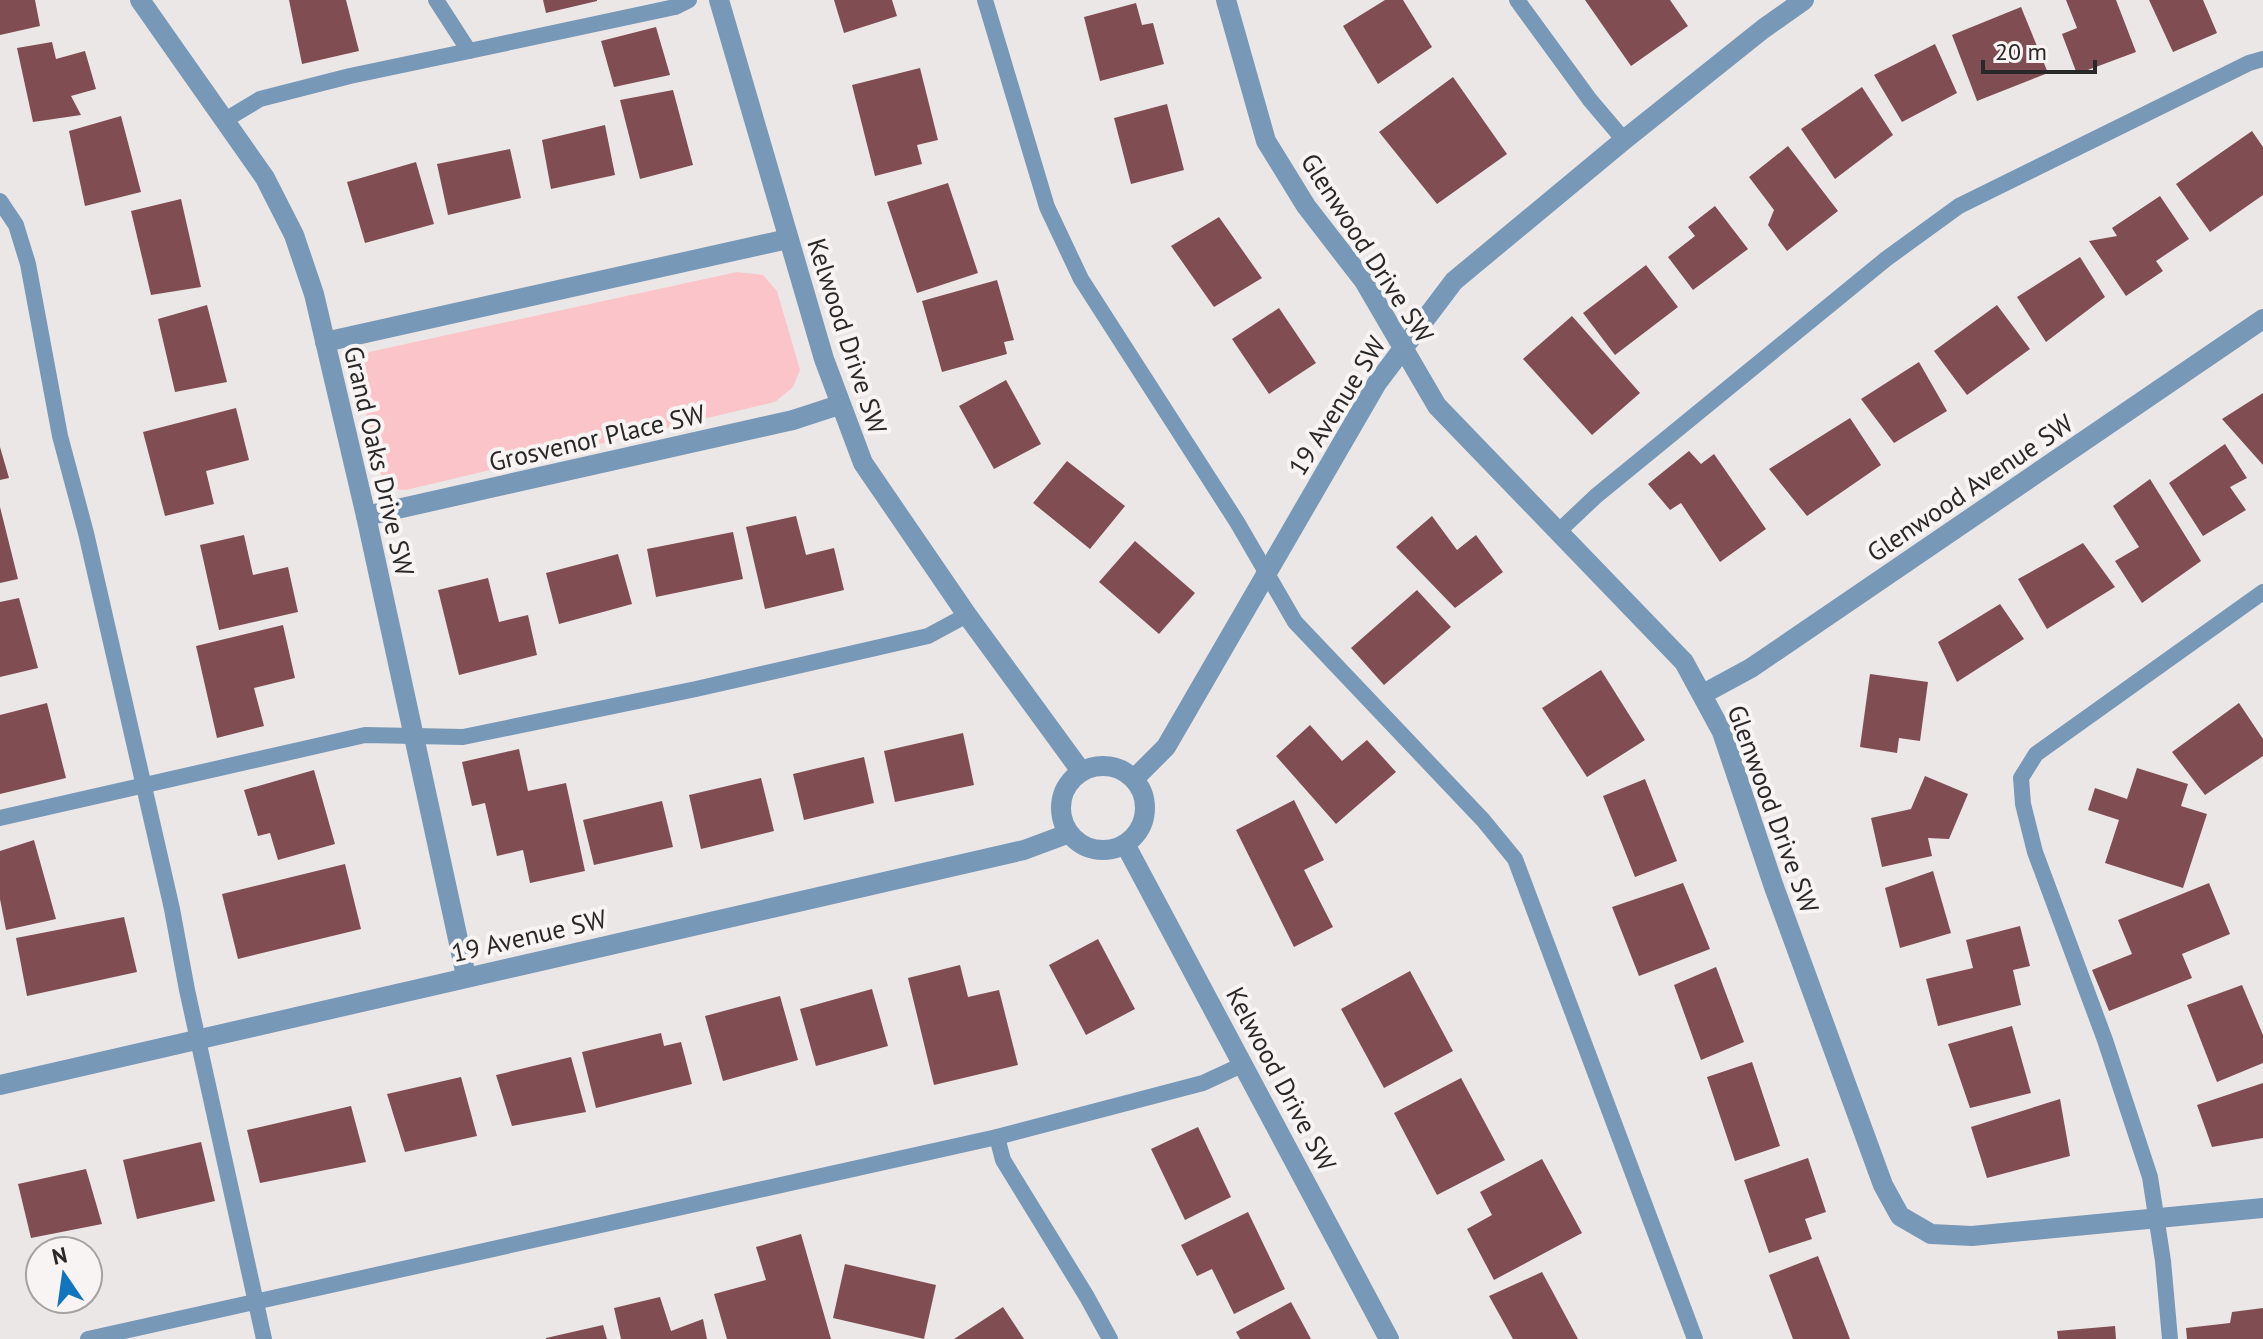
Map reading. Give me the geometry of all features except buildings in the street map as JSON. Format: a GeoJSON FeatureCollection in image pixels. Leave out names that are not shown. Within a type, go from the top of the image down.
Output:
{"type":"FeatureCollection","features":[{"type":"Feature","properties":{"kind":"street","name":"Grand Oaks Drive SW"},"geometry":{"type":"LineString","coordinates":[[140,0],[265,178],[294,235],[314,294],[366,516],[466,976]]}},
{"type":"Feature","properties":{"kind":"street","name":"Kelwood Drive SW"},"geometry":{"type":"LineString","coordinates":[[719,0],[839,405],[863,463],[967,615],[1081,771]]}},
{"type":"Feature","properties":{"kind":"street","name":"Glenwood Drive SW"},"geometry":{"type":"LineString","coordinates":[[1226,0],[1266,141],[1306,206],[1364,281],[1437,406],[1684,662],[1703,694],[1722,732],[1774,887],[1877,1170],[1900,1216],[1931,1234],[1972,1236],[2263,1208]]}},
{"type":"Feature","properties":{"kind":"street","name":"19 Avenue SW"},"geometry":{"type":"LineString","coordinates":[[1134,779],[1166,747],[1377,383],[1454,281],[1624,140],[1804,0]]}},
{"type":"Feature","properties":{"kind":"street"},"geometry":{"type":"LineString","coordinates":[[325,342],[788,239]]}},
{"type":"Feature","properties":{"kind":"street","name":"Glenwood Avenue SW"},"geometry":{"type":"LineString","coordinates":[[1703,694],[1751,668],[2263,319]]}},
{"type":"Feature","properties":{"kind":"street","name":"Grosvenor Place SW"},"geometry":{"type":"LineString","coordinates":[[366,516],[793,420],[839,405]]}},
{"type":"Feature","properties":{"kind":"street"},"geometry":{"type":"LineString","coordinates":[[1095,766],[1109,766],[1122,770],[1134,779],[1144,796],[1145,814],[1138,832],[1125,844],[1100,851],[1076,842],[1067,834],[1059,811],[1064,788],[1081,771],[1095,766]]}},
{"type":"Feature","properties":{"kind":"street","name":"19 Avenue SW"},"geometry":{"type":"LineString","coordinates":[[0,1085],[1024,850],[1067,834]]}},
{"type":"Feature","properties":{"kind":"street","name":"Kelwood Drive SW"},"geometry":{"type":"LineString","coordinates":[[1125,844],[1389,1339]]}},
{"type":"Feature","properties":{"kind":"lane"},"geometry":{"type":"LineString","coordinates":[[436,0],[469,51]]}},
{"type":"Feature","properties":{"kind":"lane"},"geometry":{"type":"LineString","coordinates":[[225,120],[260,99],[350,76],[675,7],[689,0]]}},
{"type":"Feature","properties":{"kind":"lane"},"geometry":{"type":"LineString","coordinates":[[985,0],[1047,207],[1074,265],[1237,522],[1295,622],[1483,820],[1515,859],[1695,1339]]}},
{"type":"Feature","properties":{"kind":"lane"},"geometry":{"type":"LineString","coordinates":[[1517,0],[1590,100],[1624,140]]}},
{"type":"Feature","properties":{"kind":"lane"},"geometry":{"type":"LineString","coordinates":[[1559,531],[1596,496],[1886,259],[1959,206],[2249,63],[2263,59]]}},
{"type":"Feature","properties":{"kind":"lane"},"geometry":{"type":"LineString","coordinates":[[0,201],[16,225],[28,264],[60,436],[86,533],[143,783],[264,1339]]}},
{"type":"Feature","properties":{"kind":"lane"},"geometry":{"type":"LineString","coordinates":[[2170,1339],[2150,1177],[2105,1040],[2035,852],[2023,804],[2021,778],[2036,754],[2263,592]]}},
{"type":"Feature","properties":{"kind":"lane"},"geometry":{"type":"LineString","coordinates":[[0,818],[143,783],[365,735],[463,737],[696,689],[928,636],[967,615]]}},
{"type":"Feature","properties":{"kind":"lane"},"geometry":{"type":"LineString","coordinates":[[88,1339],[997,1137],[1203,1083],[1244,1064]]}},
{"type":"Feature","properties":{"kind":"lane"},"geometry":{"type":"LineString","coordinates":[[997,1137],[1003,1160],[1110,1339]]}},
{"type":"Feature","properties":{"kind":"shaded area"},"geometry":{"type":"Polygon","coordinates":[[[737,272],[763,275],[777,291],[800,370],[793,387],[775,402],[406,490],[395,489],[383,481],[356,373],[369,352],[737,272]]]}}]}
